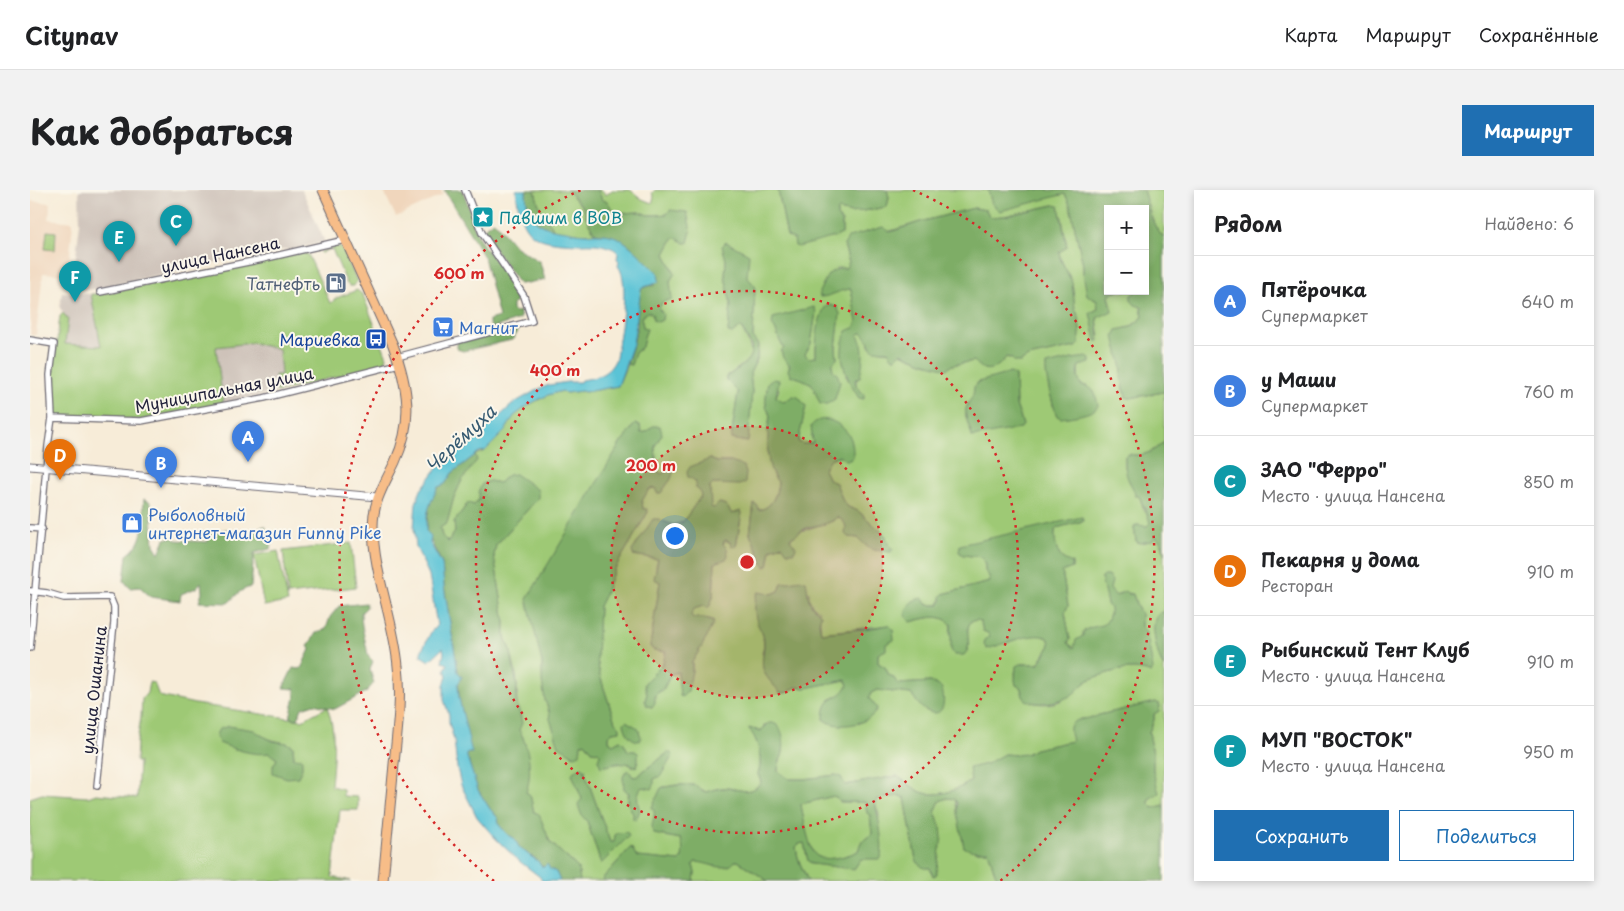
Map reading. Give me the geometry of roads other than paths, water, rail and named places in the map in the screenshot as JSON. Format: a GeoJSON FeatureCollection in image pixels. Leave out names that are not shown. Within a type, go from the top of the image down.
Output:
{"type":"FeatureCollection","features":[{"type":"Feature","properties":{"kind":"main road"},"geometry":{"type":"LineString","coordinates":[[323,190],[398,360],[407,397],[407,424],[398,454],[378,497],[373,518],[377,566],[396,645],[400,686],[399,716],[383,881]]}},
{"type":"Feature","properties":{"kind":"street","name":"Муниципальная улица"},"geometry":{"type":"LineString","coordinates":[[52,418],[141,421],[264,398],[532,321],[524,296],[482,233],[465,190]]}},
{"type":"Feature","properties":{"kind":"street","name":"улица Нансена"},"geometry":{"type":"LineString","coordinates":[[100,292],[268,258],[345,240]]}},
{"type":"Feature","properties":{"kind":"street"},"geometry":{"type":"LineString","coordinates":[[30,340],[54,344],[50,375],[52,418],[46,467],[42,529],[33,592],[30,648]]}},
{"type":"Feature","properties":{"kind":"street"},"geometry":{"type":"LineString","coordinates":[[30,466],[378,497]]}},
{"type":"Feature","properties":{"kind":"street"},"geometry":{"type":"LineString","coordinates":[[30,528],[42,529]]}},
{"type":"Feature","properties":{"kind":"street","name":"улица Ошанина"},"geometry":{"type":"LineString","coordinates":[[33,592],[52,594],[64,598],[110,597],[114,607],[114,623],[97,786]]}},
{"type":"Feature","properties":{"kind":"water"},"geometry":{"type":"Polygon","coordinates":[[[516,190],[526,190],[528,209],[541,225],[556,230],[585,234],[605,234],[616,237],[632,248],[658,273],[659,281],[641,289],[633,344],[618,386],[585,392],[566,393],[562,391],[548,395],[530,404],[514,416],[505,431],[485,451],[479,452],[452,473],[445,484],[438,487],[427,518],[426,531],[431,536],[430,543],[442,564],[458,672],[462,677],[458,684],[459,698],[472,753],[467,753],[467,757],[478,790],[498,818],[499,825],[508,835],[514,838],[519,847],[538,861],[541,866],[544,867],[547,864],[550,869],[556,872],[560,881],[542,881],[540,877],[519,861],[495,838],[477,817],[461,785],[457,768],[454,740],[444,700],[444,686],[447,676],[445,669],[448,664],[442,662],[443,648],[429,661],[421,656],[421,652],[432,630],[437,626],[429,575],[416,547],[414,528],[416,503],[421,490],[438,467],[460,449],[465,450],[467,446],[514,403],[549,385],[580,382],[581,380],[602,374],[610,368],[616,358],[624,297],[624,284],[617,259],[618,253],[612,248],[602,245],[563,243],[540,239],[526,228],[521,218],[516,190]]]}},
{"type":"Feature","properties":{"kind":"place","name":"Павшим в ВОВ"},"geometry":{"type":"Point","coordinates":[483,217]}},
{"type":"Feature","properties":{"kind":"place","name":"ЗАО \"Ферро\""},"geometry":{"type":"Point","coordinates":[176,246]}},
{"type":"Feature","properties":{"kind":"place","name":"Рыбинский Тент Клуб"},"geometry":{"type":"Point","coordinates":[119,262]}},
{"type":"Feature","properties":{"kind":"place","name":"Татнефть"},"geometry":{"type":"Point","coordinates":[336,283]}},
{"type":"Feature","properties":{"kind":"place","name":"МУП \"ВОСТОК\""},"geometry":{"type":"Point","coordinates":[75,302]}},
{"type":"Feature","properties":{"kind":"place","name":"Магнит"},"geometry":{"type":"Point","coordinates":[443,327]}},
{"type":"Feature","properties":{"kind":"place","name":"Мариевка"},"geometry":{"type":"Point","coordinates":[376,339]}},
{"type":"Feature","properties":{"kind":"place","name":"Пятёрочка"},"geometry":{"type":"Point","coordinates":[248,462]}},
{"type":"Feature","properties":{"kind":"place","name":"Пекарня у дома"},"geometry":{"type":"Point","coordinates":[60,480]}},
{"type":"Feature","properties":{"kind":"place","name":"у Маши"},"geometry":{"type":"Point","coordinates":[161,488]}},
{"type":"Feature","properties":{"kind":"place","name":"Рыболовный интернет-магазин Funny Pike"},"geometry":{"type":"Point","coordinates":[132,523]}},
{"type":"Feature","properties":{"kind":"water label","name":"Черёмуха"},"geometry":{"type":"Point","coordinates":[460,438]}}]}
